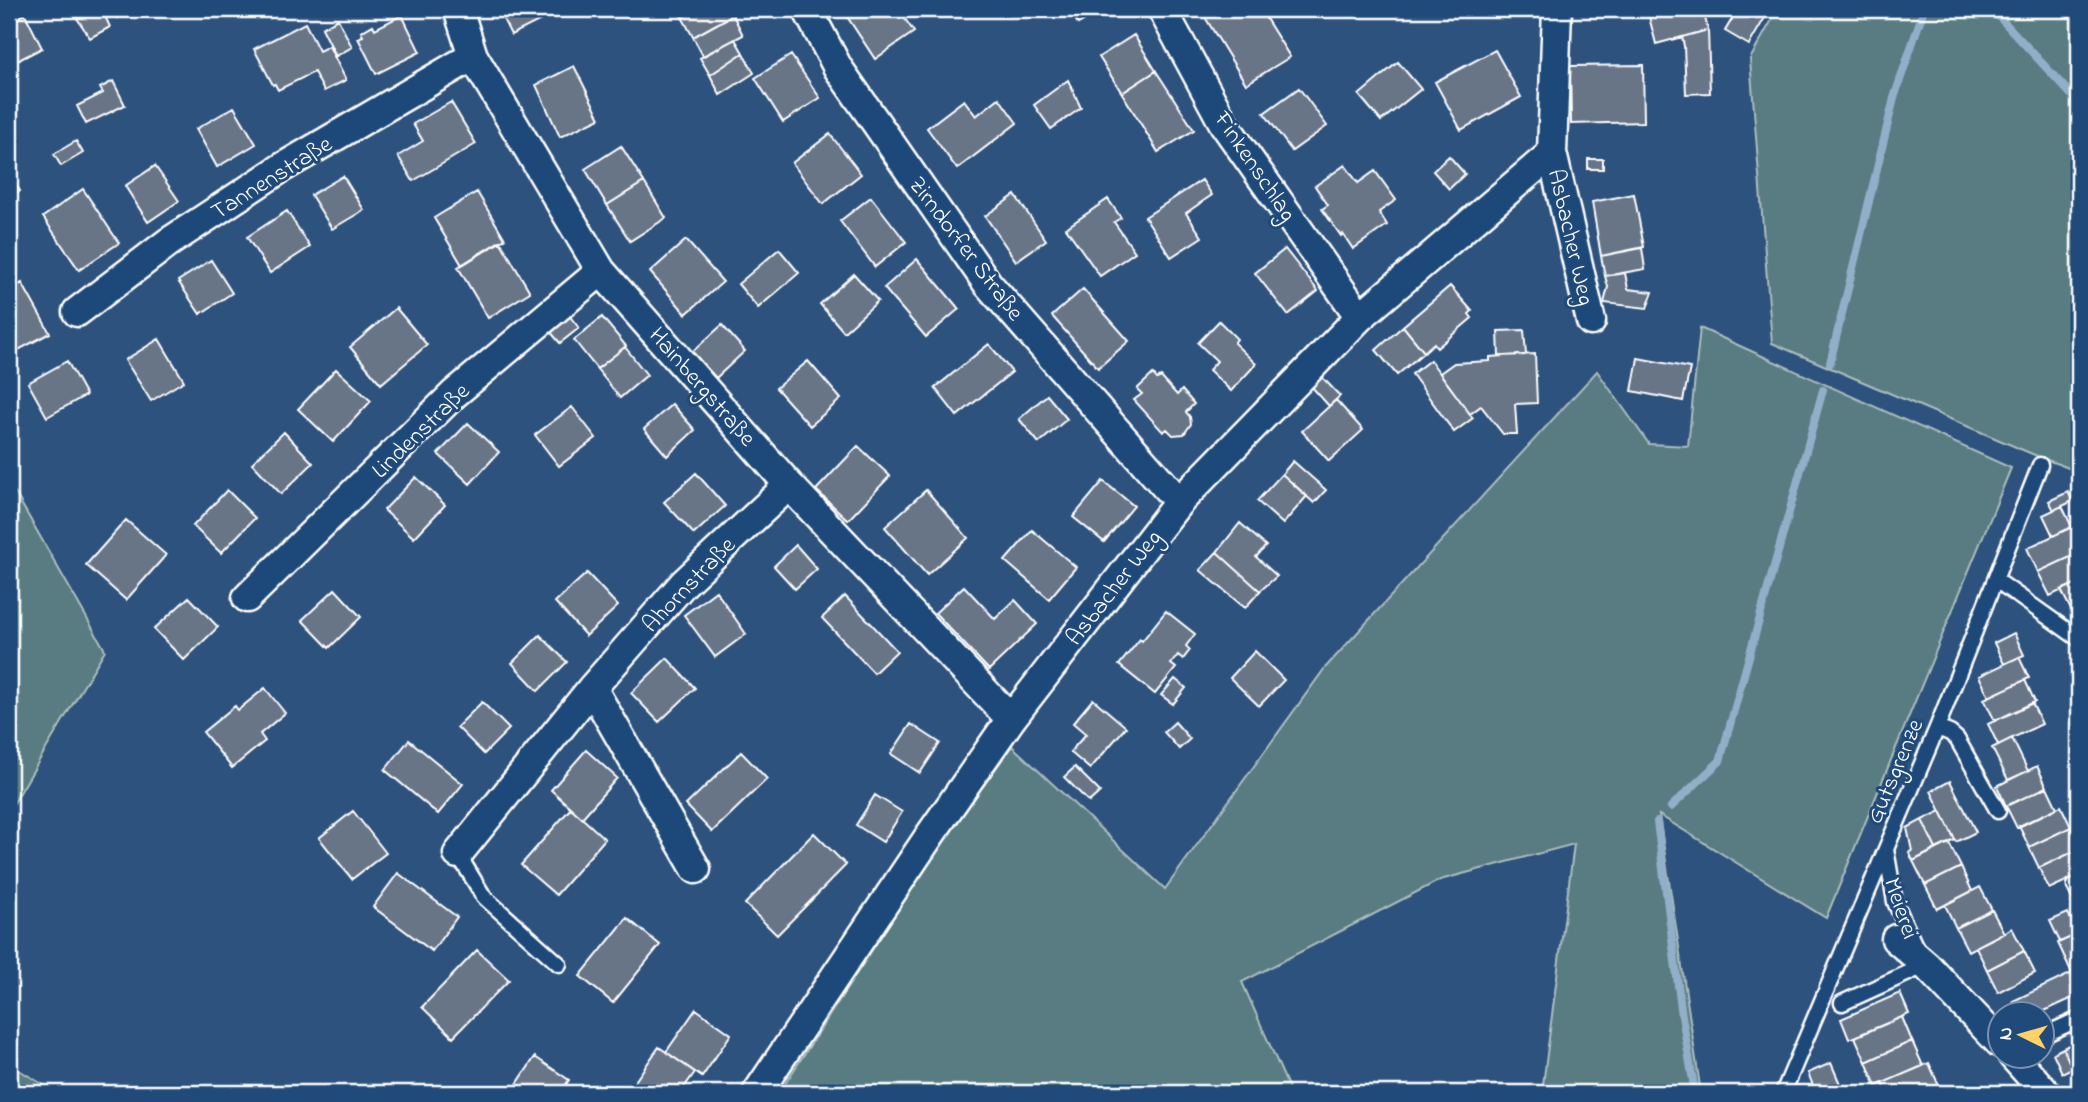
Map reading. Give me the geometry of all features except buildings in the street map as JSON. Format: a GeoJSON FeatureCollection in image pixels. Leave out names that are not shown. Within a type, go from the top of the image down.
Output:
{"type":"FeatureCollection","features":[{"type":"Feature","properties":{"kind":"street","name":"Hainbergstraße"},"geometry":{"type":"LineString","coordinates":[[458,9],[473,56],[601,271],[789,485],[1011,719]]}},
{"type":"Feature","properties":{"kind":"street","name":"Zirndorfer Straße"},"geometry":{"type":"LineString","coordinates":[[807,9],[838,68],[988,284],[1179,502]]}},
{"type":"Feature","properties":{"kind":"street","name":"Finkenschlag"},"geometry":{"type":"LineString","coordinates":[[1162,9],[1224,124],[1360,317]]}},
{"type":"Feature","properties":{"kind":"street","name":"Asbacher Weg"},"geometry":{"type":"LineString","coordinates":[[1557,9],[1552,153],[1591,321]]}},
{"type":"Feature","properties":{"kind":"street","name":"Tannenstraße"},"geometry":{"type":"LineString","coordinates":[[77,312],[169,242],[272,175],[473,56]]}},
{"type":"Feature","properties":{"kind":"street","name":"Asbacher Weg"},"geometry":{"type":"LineString","coordinates":[[757,1093],[1011,719],[1179,502],[1360,317],[1552,153]]}},
{"type":"Feature","properties":{"kind":"street","name":"Lindenstraße"},"geometry":{"type":"LineString","coordinates":[[247,598],[454,394],[601,271]]}},
{"type":"Feature","properties":{"kind":"street","name":"Ahornstraße"},"geometry":{"type":"LineString","coordinates":[[458,854],[592,688],[684,583],[789,485]]}},
{"type":"Feature","properties":{"kind":"street"},"geometry":{"type":"LineString","coordinates":[[592,688],[696,869]]}},
{"type":"Feature","properties":{"kind":"street","name":"Meierei"},"geometry":{"type":"LineString","coordinates":[[1896,939],[1926,965],[1986,1027]]}},
{"type":"Feature","properties":{"kind":"street"},"geometry":{"type":"LineString","coordinates":[[2025,1070],[2046,1093]]}},
{"type":"Feature","properties":{"kind":"lane","name":"Gutsgrenze"},"geometry":{"type":"LineString","coordinates":[[1783,1093],[1937,728],[2040,465]]}},
{"type":"Feature","properties":{"kind":"lane"},"geometry":{"type":"LineString","coordinates":[[1996,580],[2079,639]]}},
{"type":"Feature","properties":{"kind":"lane"},"geometry":{"type":"LineString","coordinates":[[1937,728],[1957,739],[1998,811]]}},
{"type":"Feature","properties":{"kind":"lane","name":"Meierei"},"geometry":{"type":"LineString","coordinates":[[1886,848],[1895,902],[1926,965]]}},
{"type":"Feature","properties":{"kind":"lane"},"geometry":{"type":"LineString","coordinates":[[458,854],[484,897],[559,964]]}},
{"type":"Feature","properties":{"kind":"lane"},"geometry":{"type":"LineString","coordinates":[[1842,1003],[1926,965]]}},
{"type":"Feature","properties":{"kind":"lane"},"geometry":{"type":"LineString","coordinates":[[2056,1029],[2079,1018]]}},
{"type":"Feature","properties":{"kind":"green space"},"geometry":{"type":"Polygon","coordinates":[[[1778,9],[2079,9],[2079,472],[1772,343],[1750,59],[1778,9]]]}},
{"type":"Feature","properties":{"kind":"green space"},"geometry":{"type":"Polygon","coordinates":[[[1700,328],[2011,468],[1826,918],[1659,815],[1701,1093],[1542,1093],[1574,844],[1440,880],[1242,982],[1291,1093],[779,1093],[937,850],[1012,746],[1165,889],[1325,668],[1597,371],[1649,444],[1688,446],[1700,328]]]}},
{"type":"Feature","properties":{"kind":"green space"},"geometry":{"type":"Polygon","coordinates":[[[9,482],[105,650],[9,811],[9,482]]]}},
{"type":"Feature","properties":{"kind":"green space"},"geometry":{"type":"Polygon","coordinates":[[[9,1064],[57,1093],[9,1093],[9,1064]]]}},
{"type":"Feature","properties":{"kind":"waterway"},"geometry":{"type":"LineString","coordinates":[[1830,363],[1894,98],[1924,9]]}},
{"type":"Feature","properties":{"kind":"waterway"},"geometry":{"type":"LineString","coordinates":[[1992,9],[2079,103]]}},
{"type":"Feature","properties":{"kind":"waterway"},"geometry":{"type":"LineString","coordinates":[[1671,807],[1720,761],[1823,390]]}},
{"type":"Feature","properties":{"kind":"waterway"},"geometry":{"type":"LineString","coordinates":[[1657,822],[1682,1016],[1695,1093]]}}]}
